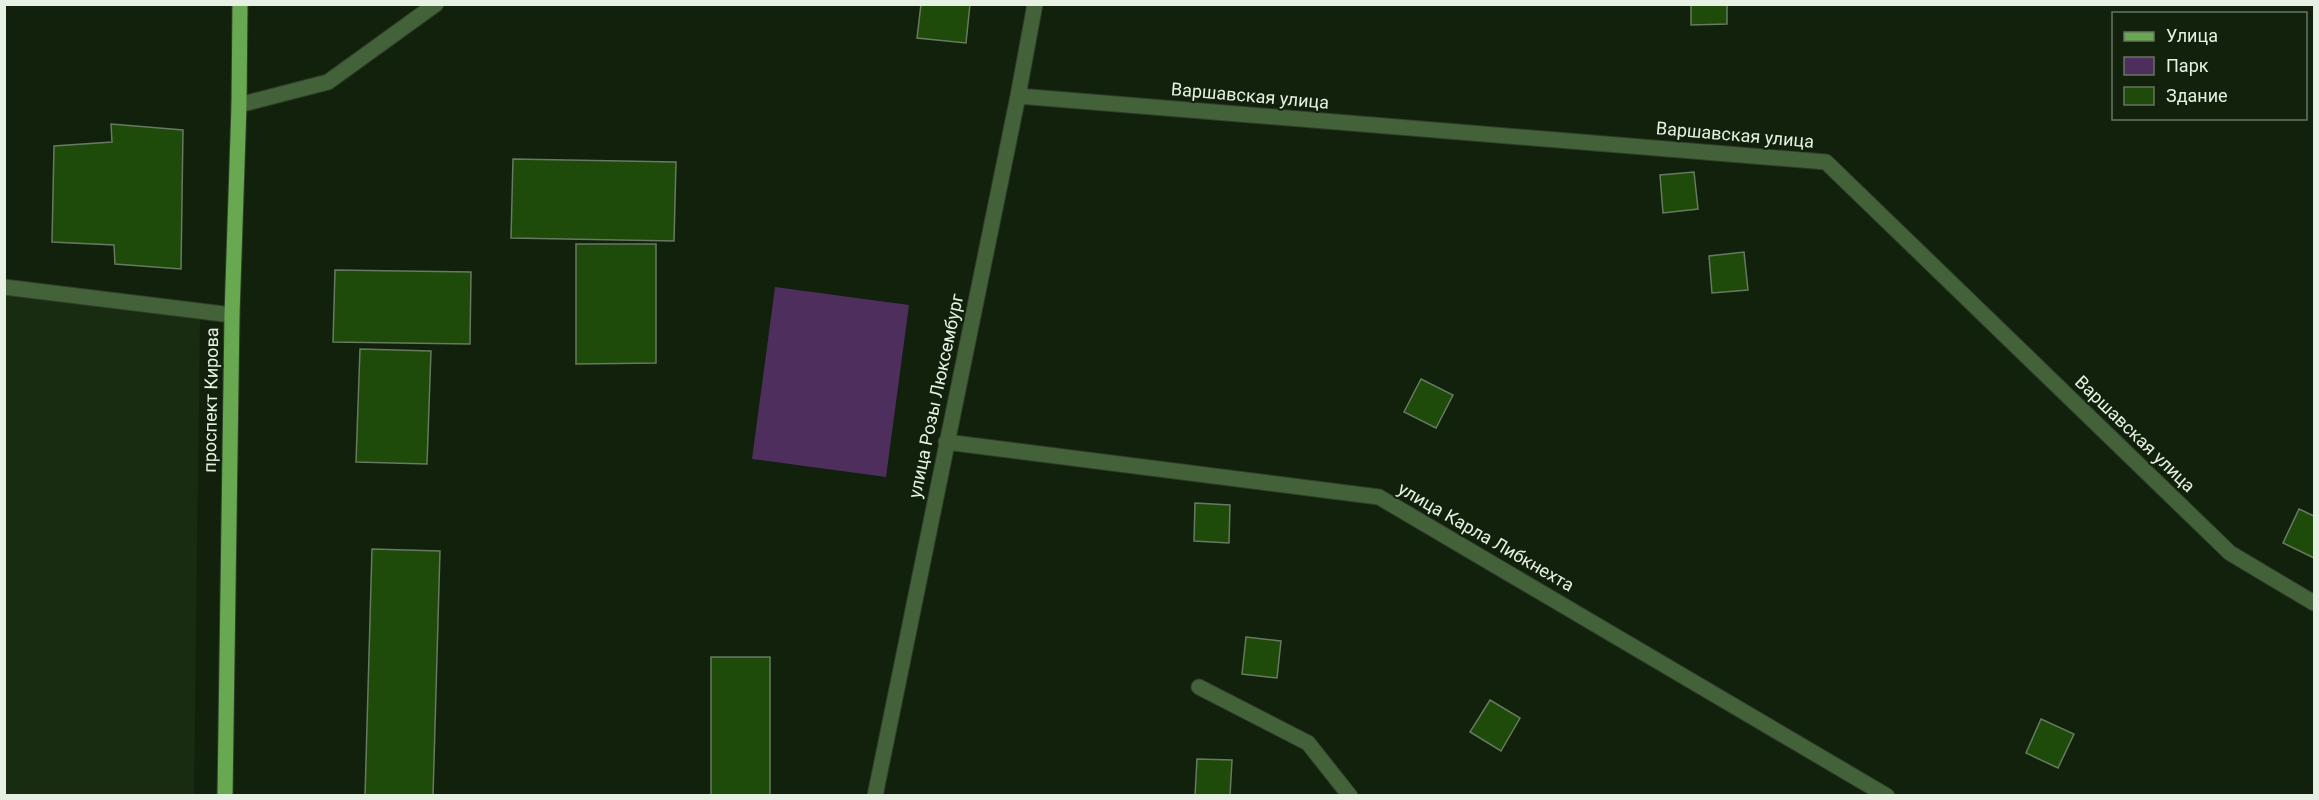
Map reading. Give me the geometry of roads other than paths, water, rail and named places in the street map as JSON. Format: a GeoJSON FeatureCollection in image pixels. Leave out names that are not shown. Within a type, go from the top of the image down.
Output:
{"type":"FeatureCollection","features":[{"type":"Feature","properties":{"kind":"main road","name":"проспект Кирова"},"geometry":{"type":"LineString","coordinates":[[225,795],[232,315],[240,4]]}},
{"type":"Feature","properties":{"kind":"street"},"geometry":{"type":"LineString","coordinates":[[239,105],[328,82],[436,4]]}},
{"type":"Feature","properties":{"kind":"street","name":"улица Розы Люксембург"},"geometry":{"type":"LineString","coordinates":[[875,795],[1035,4]]}},
{"type":"Feature","properties":{"kind":"street","name":"Варшавская улица"},"geometry":{"type":"LineString","coordinates":[[1018,96],[1826,162],[2230,553],[2314,603]]}},
{"type":"Feature","properties":{"kind":"street"},"geometry":{"type":"LineString","coordinates":[[4,287],[232,315]]}},
{"type":"Feature","properties":{"kind":"street","name":"улица Карла Либкнехта"},"geometry":{"type":"LineString","coordinates":[[946,442],[1379,497],[1887,795]]}},
{"type":"Feature","properties":{"kind":"street"},"geometry":{"type":"LineString","coordinates":[[1198,687],[1308,743],[1350,795]]}}]}
